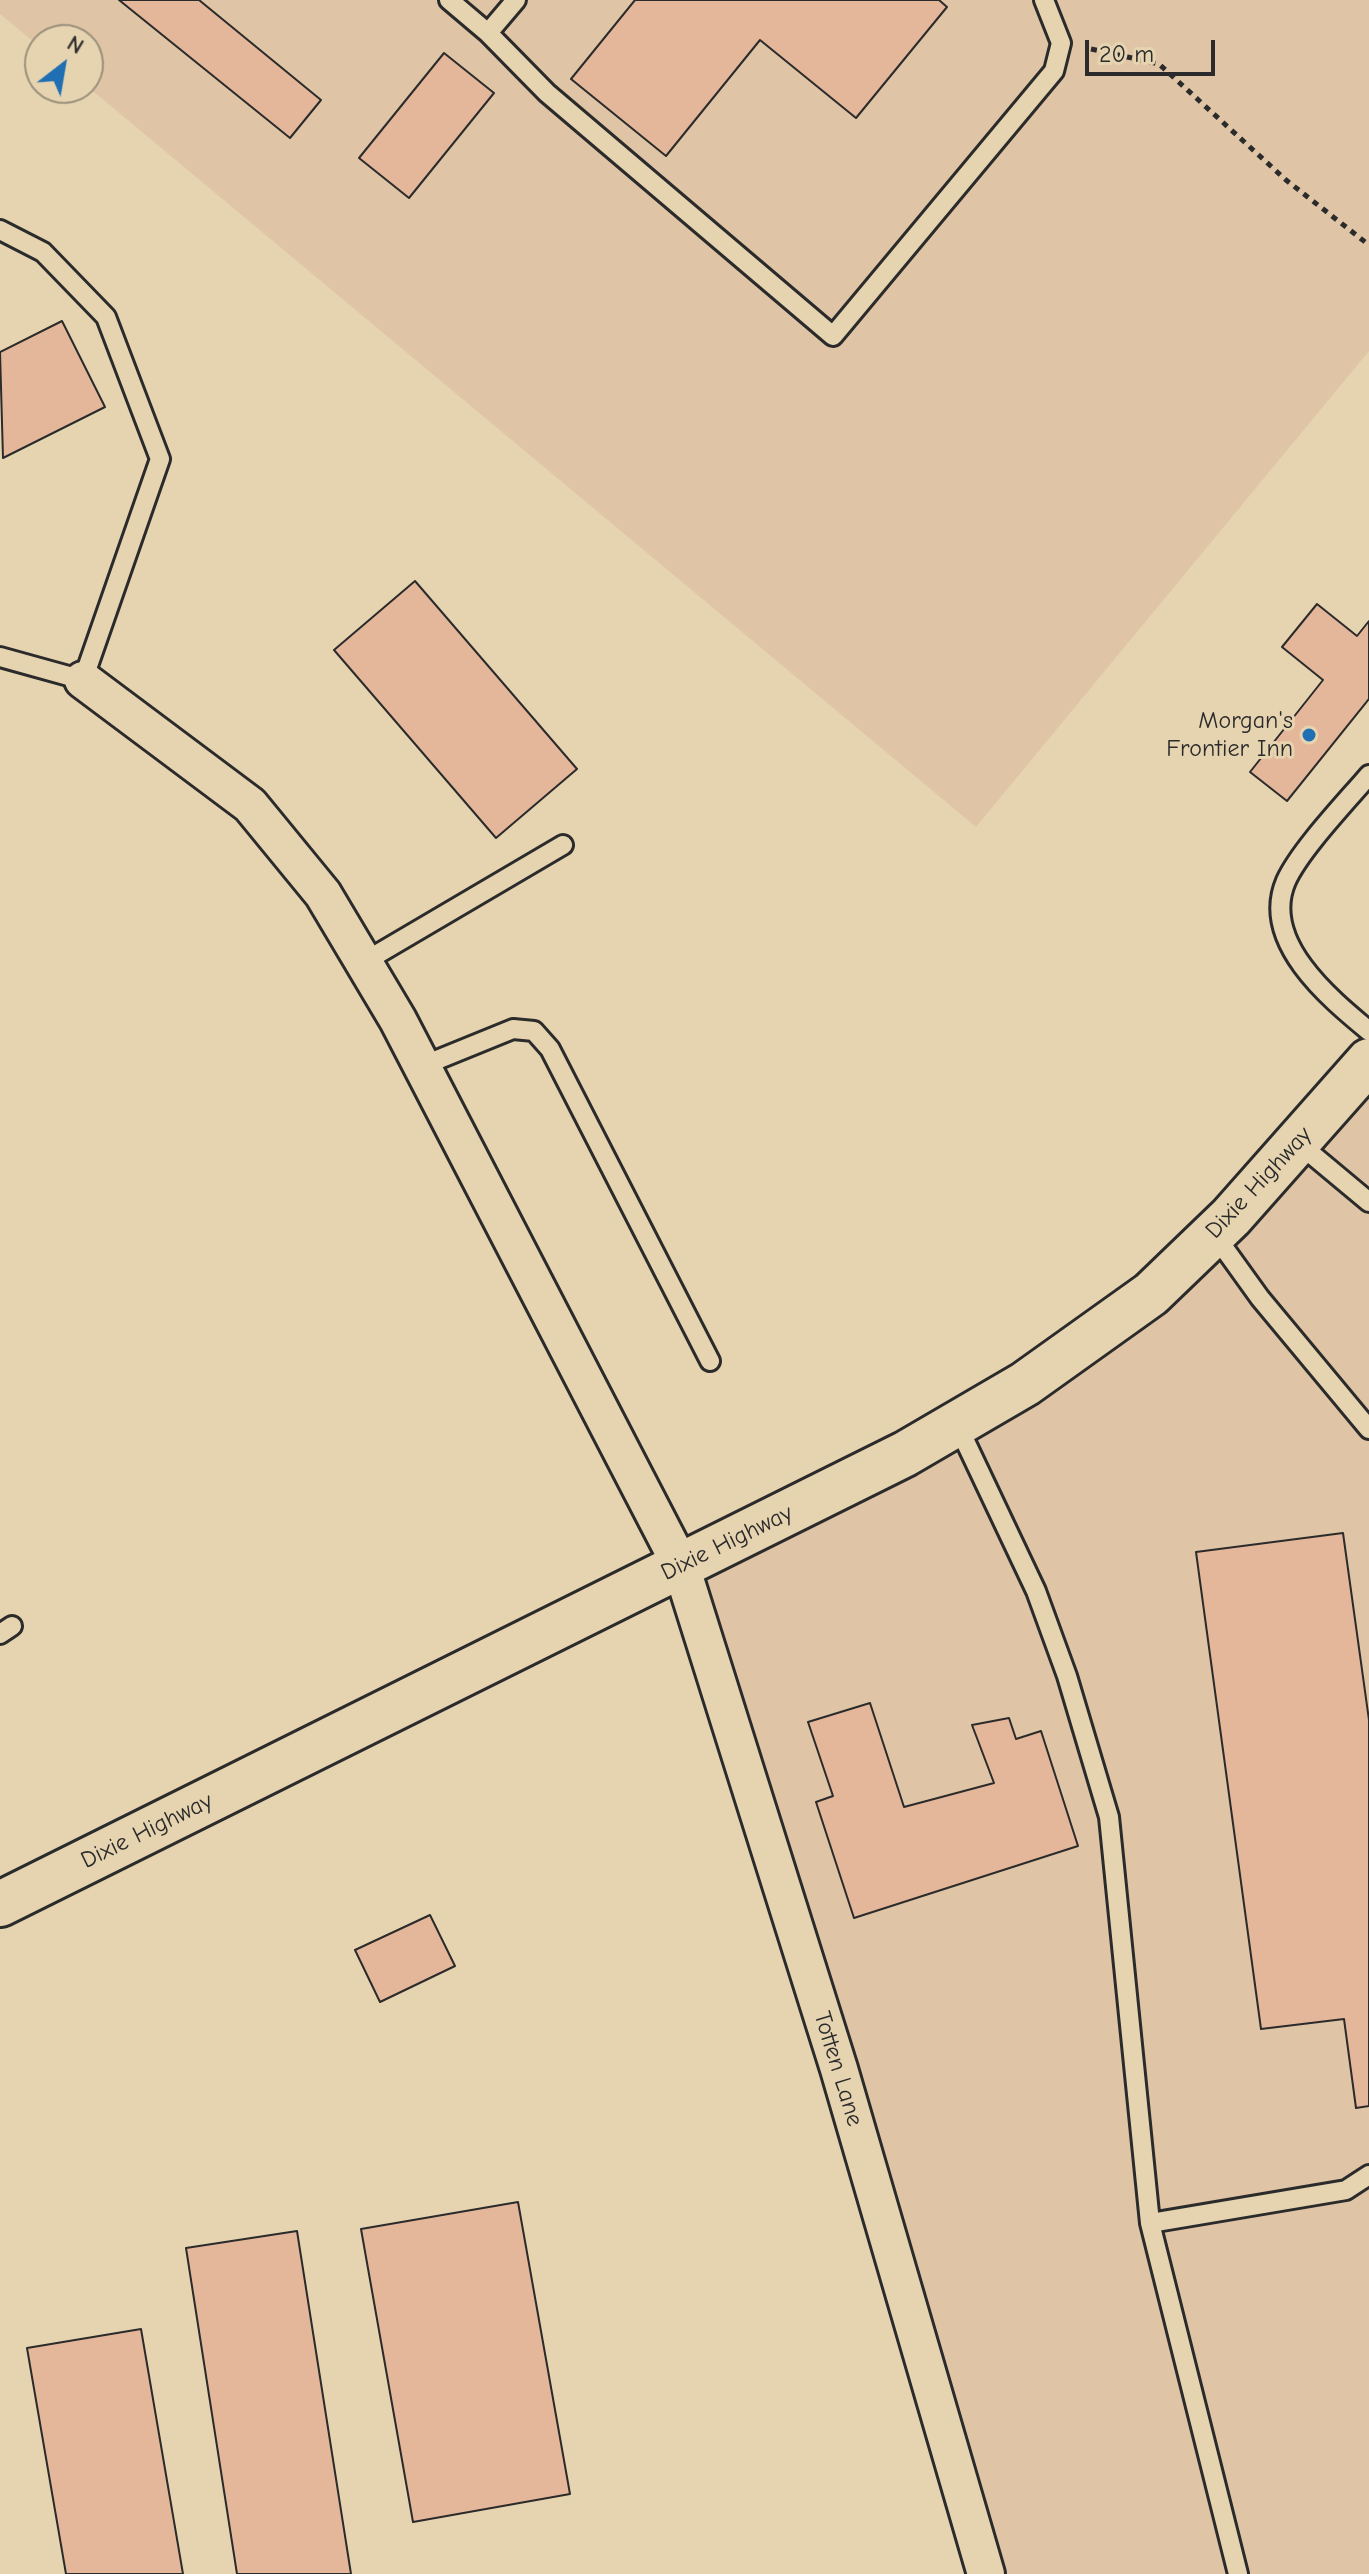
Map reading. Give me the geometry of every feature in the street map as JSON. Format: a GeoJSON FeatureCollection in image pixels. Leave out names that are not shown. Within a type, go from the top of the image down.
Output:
{"type":"FeatureCollection","features":[{"type":"Feature","properties":{"kind":"main road","name":"Dixie Highway"},"geometry":{"type":"LineString","coordinates":[[0,1904],[905,1454],[1025,1384],[1151,1294],[1214,1234],[1369,1061]]}},
{"type":"Feature","properties":{"kind":"street","name":"Totten Lane"},"geometry":{"type":"LineString","coordinates":[[83,680],[250,805],[323,894],[422,1066],[681,1566],[839,2069],[986,2574]]}},
{"type":"Feature","properties":{"kind":"lane"},"geometry":{"type":"LineString","coordinates":[[449,0],[488,33],[547,93],[833,336],[1054,71],[1061,43],[1044,0]]}},
{"type":"Feature","properties":{"kind":"lane"},"geometry":{"type":"LineString","coordinates":[[488,33],[516,0]]}},
{"type":"Feature","properties":{"kind":"lane"},"geometry":{"type":"LineString","coordinates":[[0,230],[43,252],[106,317],[160,459],[83,680],[0,657]]}},
{"type":"Feature","properties":{"kind":"lane"},"geometry":{"type":"LineString","coordinates":[[1369,775],[1330,821],[1286,882],[1280,916],[1290,947],[1333,1002],[1369,1031]]}},
{"type":"Feature","properties":{"kind":"lane"},"geometry":{"type":"LineString","coordinates":[[364,962],[563,845]]}},
{"type":"Feature","properties":{"kind":"lane"},"geometry":{"type":"LineString","coordinates":[[422,1066],[513,1029],[534,1031],[550,1049],[710,1361]]}},
{"type":"Feature","properties":{"kind":"lane"},"geometry":{"type":"LineString","coordinates":[[1297,1142],[1369,1202]]}},
{"type":"Feature","properties":{"kind":"lane"},"geometry":{"type":"LineString","coordinates":[[1214,1234],[1260,1298],[1369,1429]]}},
{"type":"Feature","properties":{"kind":"lane"},"geometry":{"type":"LineString","coordinates":[[957,1424],[1036,1591],[1067,1676],[1109,1817],[1150,2223],[1238,2574]]}},
{"type":"Feature","properties":{"kind":"lane"},"geometry":{"type":"LineString","coordinates":[[1150,2223],[1346,2190],[1369,2175]]}},
{"type":"Feature","properties":{"kind":"path"},"geometry":{"type":"LineString","coordinates":[[1061,43],[1159,64],[1286,180],[1369,245]]}},
{"type":"Feature","properties":{"kind":"shaded area"},"geometry":{"type":"Polygon","coordinates":[[[0,0],[1369,0],[1369,351],[976,827],[104,100],[104,24],[24,24],[24,34],[0,14],[0,0]]]}},
{"type":"Feature","properties":{"kind":"shaded area"},"geometry":{"type":"Polygon","coordinates":[[[1369,1058],[1369,2574],[986,2574],[681,1566],[1025,1384],[1369,1058]]]}},
{"type":"Feature","properties":{"kind":"building"},"geometry":{"type":"Polygon","coordinates":[[[119,0],[199,0],[321,100],[290,138],[119,0]]]}},
{"type":"Feature","properties":{"kind":"building"},"geometry":{"type":"Polygon","coordinates":[[[635,0],[939,0],[947,7],[856,118],[760,40],[666,156],[571,79],[635,0]]]}},
{"type":"Feature","properties":{"kind":"building"},"geometry":{"type":"Polygon","coordinates":[[[444,53],[494,93],[409,198],[359,158],[444,53]]]}},
{"type":"Feature","properties":{"kind":"building"},"geometry":{"type":"Polygon","coordinates":[[[62,321],[105,407],[3,458],[0,352],[62,321]]]}},
{"type":"Feature","properties":{"kind":"building"},"geometry":{"type":"Polygon","coordinates":[[[415,581],[577,769],[496,838],[334,650],[415,581]]]}},
{"type":"Feature","properties":{"kind":"building","name":"Morgan's Frontier Inn"},"geometry":{"type":"Polygon","coordinates":[[[1317,604],[1357,636],[1369,621],[1369,699],[1287,801],[1250,772],[1323,680],[1282,647],[1317,604]]]}},
{"type":"Feature","properties":{"kind":"building"},"geometry":{"type":"Polygon","coordinates":[[[1343,1533],[1369,1720],[1369,2106],[1356,2108],[1344,2019],[1261,2029],[1196,1552],[1343,1533]]]}},
{"type":"Feature","properties":{"kind":"building"},"geometry":{"type":"Polygon","coordinates":[[[870,1703],[904,1807],[994,1783],[972,1725],[1009,1718],[1016,1739],[1041,1731],[1078,1846],[854,1918],[816,1802],[833,1796],[808,1722],[870,1703]]]}},
{"type":"Feature","properties":{"kind":"building"},"geometry":{"type":"Polygon","coordinates":[[[430,1915],[455,1966],[380,2002],[355,1950],[430,1915]]]}},
{"type":"Feature","properties":{"kind":"building"},"geometry":{"type":"Polygon","coordinates":[[[518,2202],[570,2494],[413,2522],[361,2229],[518,2202]]]}},
{"type":"Feature","properties":{"kind":"building"},"geometry":{"type":"Polygon","coordinates":[[[297,2231],[351,2574],[237,2574],[186,2248],[297,2231]]]}},
{"type":"Feature","properties":{"kind":"building"},"geometry":{"type":"Polygon","coordinates":[[[141,2329],[183,2574],[66,2574],[27,2348],[141,2329]]]}},
{"type":"Feature","properties":{"kind":"place","name":"Morgan's Frontier Inn"},"geometry":{"type":"Point","coordinates":[1309,735]}}]}
